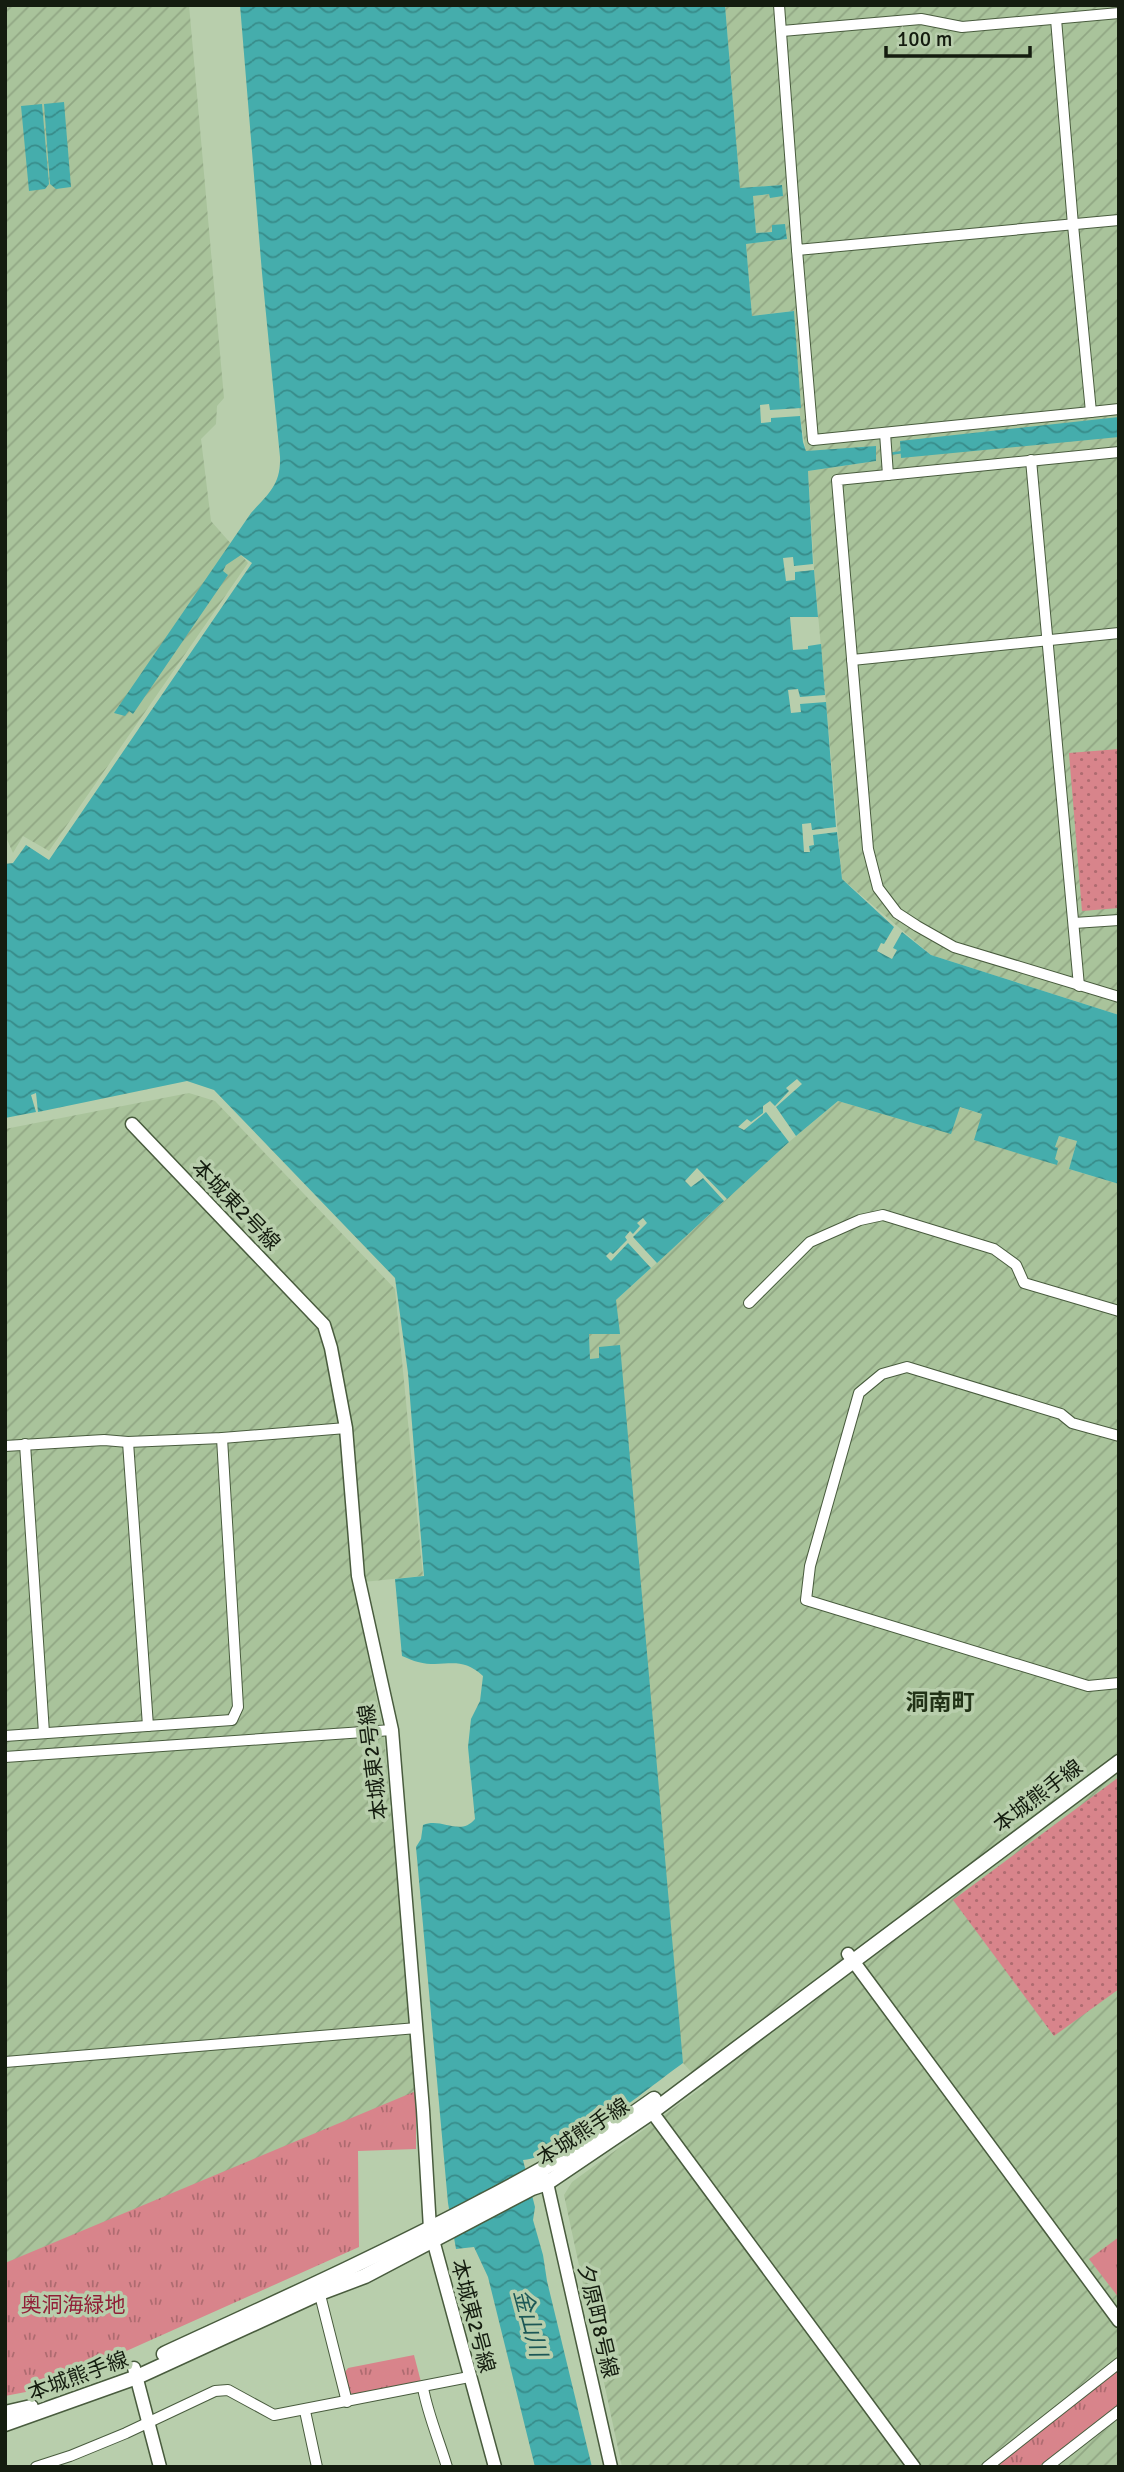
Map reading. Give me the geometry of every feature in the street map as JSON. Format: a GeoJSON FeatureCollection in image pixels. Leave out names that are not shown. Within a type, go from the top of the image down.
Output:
{"type":"FeatureCollection","features":[{"type":"Feature","properties":{"kind":"main road","name":"本城熊手線"},"geometry":{"type":"LineString","coordinates":[[5,2424],[135,2373],[318,2288],[365,2276],[431,2235],[537,2180],[652,2112],[850,1957],[1119,1753]]}},
{"type":"Feature","properties":{"kind":"main road","name":"本城熊手線"},"geometry":{"type":"LineString","coordinates":[[537,2180],[1119,1762]]}},
{"type":"Feature","properties":{"kind":"main road","name":"本城熊手線"},"geometry":{"type":"LineString","coordinates":[[5,2413],[135,2373]]}},
{"type":"Feature","properties":{"kind":"street"},"geometry":{"type":"LineString","coordinates":[[779,5],[813,440],[1119,410]]}},
{"type":"Feature","properties":{"kind":"street"},"geometry":{"type":"LineString","coordinates":[[782,31],[921,19],[962,27],[1119,13]]}},
{"type":"Feature","properties":{"kind":"street"},"geometry":{"type":"LineString","coordinates":[[1056,19],[1091,412]]}},
{"type":"Feature","properties":{"kind":"street"},"geometry":{"type":"LineString","coordinates":[[797,250],[1119,220]]}},
{"type":"Feature","properties":{"kind":"street"},"geometry":{"type":"LineString","coordinates":[[885,433],[888,475]]}},
{"type":"Feature","properties":{"kind":"street"},"geometry":{"type":"LineString","coordinates":[[1119,452],[837,480],[868,849],[878,888],[897,914],[954,947],[1119,997]]}},
{"type":"Feature","properties":{"kind":"street"},"geometry":{"type":"LineString","coordinates":[[1031,460],[1079,986]]}},
{"type":"Feature","properties":{"kind":"street"},"geometry":{"type":"LineString","coordinates":[[852,660],[1119,633]]}},
{"type":"Feature","properties":{"kind":"street"},"geometry":{"type":"LineString","coordinates":[[1074,923],[1119,920]]}},
{"type":"Feature","properties":{"kind":"street","name":"本城東2号線"},"geometry":{"type":"LineString","coordinates":[[132,1124],[324,1325],[331,1348],[346,1428],[358,1576],[392,1730],[431,2235],[495,2467]]}},
{"type":"Feature","properties":{"kind":"street"},"geometry":{"type":"LineString","coordinates":[[749,1303],[810,1241],[860,1220],[883,1215],[994,1249],[1016,1265],[1024,1283],[1119,1311]]}},
{"type":"Feature","properties":{"kind":"street"},"geometry":{"type":"LineString","coordinates":[[1119,1436],[1072,1423],[1061,1414],[907,1367],[882,1374],[859,1393],[810,1566],[806,1600],[1088,1686],[1119,1683]]}},
{"type":"Feature","properties":{"kind":"street"},"geometry":{"type":"LineString","coordinates":[[5,1446],[104,1440],[128,1442],[222,1438],[346,1428]]}},
{"type":"Feature","properties":{"kind":"street"},"geometry":{"type":"LineString","coordinates":[[5,1736],[232,1720],[238,1707],[222,1438]]}},
{"type":"Feature","properties":{"kind":"street"},"geometry":{"type":"LineString","coordinates":[[128,1442],[148,1726]]}},
{"type":"Feature","properties":{"kind":"street"},"geometry":{"type":"LineString","coordinates":[[25,1444],[44,1733]]}},
{"type":"Feature","properties":{"kind":"street"},"geometry":{"type":"LineString","coordinates":[[5,1757],[392,1730]]}},
{"type":"Feature","properties":{"kind":"street"},"geometry":{"type":"LineString","coordinates":[[850,1957],[1119,2321]]}},
{"type":"Feature","properties":{"kind":"street"},"geometry":{"type":"LineString","coordinates":[[5,2062],[416,2028]]}},
{"type":"Feature","properties":{"kind":"street"},"geometry":{"type":"LineString","coordinates":[[652,2112],[915,2467]]}},
{"type":"Feature","properties":{"kind":"street","name":"夕原町8号線"},"geometry":{"type":"LineString","coordinates":[[537,2180],[611,2467]]}},
{"type":"Feature","properties":{"kind":"street"},"geometry":{"type":"LineString","coordinates":[[318,2288],[347,2402]]}},
{"type":"Feature","properties":{"kind":"street"},"geometry":{"type":"LineString","coordinates":[[986,2467],[1119,2362]]}},
{"type":"Feature","properties":{"kind":"street"},"geometry":{"type":"LineString","coordinates":[[135,2373],[160,2467]]}},
{"type":"Feature","properties":{"kind":"street"},"geometry":{"type":"LineString","coordinates":[[36,2467],[70,2456],[215,2391],[228,2390],[239,2394],[274,2416],[469,2377]]}},
{"type":"Feature","properties":{"kind":"street"},"geometry":{"type":"LineString","coordinates":[[423,2388],[428,2413],[447,2467]]}},
{"type":"Feature","properties":{"kind":"street"},"geometry":{"type":"LineString","coordinates":[[305,2411],[317,2467]]}},
{"type":"Feature","properties":{"kind":"street"},"geometry":{"type":"LineString","coordinates":[[1047,2467],[1119,2411]]}},
{"type":"Feature","properties":{"kind":"shaded area"},"geometry":{"type":"Polygon","coordinates":[[[5,5],[189,5],[224,398],[217,406],[216,424],[201,439],[211,521],[248,563],[49,851],[23,836],[13,853],[5,835],[5,5]]]}},
{"type":"Feature","properties":{"kind":"shaded area"},"geometry":{"type":"Polygon","coordinates":[[[725,5],[1119,5],[1119,1015],[931,955],[842,879],[814,570],[808,471],[876,461],[876,447],[806,451],[800,416],[794,311],[752,316],[746,244],[787,239],[785,224],[773,232],[756,233],[753,196],[782,196],[782,185],[740,188],[725,5]]]}},
{"type":"Feature","properties":{"kind":"shaded area"},"geometry":{"type":"Polygon","coordinates":[[[189,1093],[215,1101],[395,1289],[423,1576],[353,1583],[384,1736],[417,2099],[5,2264],[5,1129],[189,1093]]]}},
{"type":"Feature","properties":{"kind":"shaded area"},"geometry":{"type":"Polygon","coordinates":[[[838,1101],[951,1133],[959,1107],[982,1114],[975,1140],[1055,1160],[1055,1147],[1059,1136],[1077,1141],[1069,1169],[1119,1184],[1119,2467],[622,2467],[564,2195],[572,2182],[704,2086],[683,2063],[599,1358],[590,1359],[589,1334],[598,1333],[616,1300],[789,1142],[838,1101]]]}},
{"type":"Feature","properties":{"kind":"green space"},"geometry":{"type":"Polygon","coordinates":[[[1119,749],[1119,908],[1082,911],[1069,753],[1119,749]]]}},
{"type":"Feature","properties":{"kind":"green space"},"geometry":{"type":"Polygon","coordinates":[[[1119,1777],[1119,1989],[1054,2036],[953,1900],[1119,1777]]]}},
{"type":"Feature","properties":{"kind":"green space","name":"奥洞海緑地"},"geometry":{"type":"Polygon","coordinates":[[[416,2091],[416,2149],[358,2151],[359,2247],[66,2378],[31,2391],[5,2396],[5,2263],[416,2091]]]}},
{"type":"Feature","properties":{"kind":"green space"},"geometry":{"type":"Polygon","coordinates":[[[1119,2237],[1119,2298],[1089,2259],[1119,2237]]]}},
{"type":"Feature","properties":{"kind":"green space"},"geometry":{"type":"Polygon","coordinates":[[[414,2355],[421,2382],[355,2395],[350,2393],[345,2372],[348,2368],[414,2355]]]}},
{"type":"Feature","properties":{"kind":"green space"},"geometry":{"type":"Polygon","coordinates":[[[1119,2368],[1119,2404],[1038,2467],[993,2467],[1119,2368]]]}},
{"type":"Feature","properties":{"kind":"water","name":"金山川"},"geometry":{"type":"Polygon","coordinates":[[[240,5],[725,5],[740,188],[782,185],[783,196],[753,196],[756,233],[772,232],[772,225],[785,224],[787,239],[746,244],[752,316],[794,311],[801,408],[770,410],[769,404],[760,405],[761,423],[771,422],[771,418],[800,416],[806,451],[876,446],[876,461],[808,471],[813,564],[794,566],[793,557],[783,558],[786,581],[795,580],[795,572],[814,570],[818,617],[790,617],[793,650],[808,649],[808,646],[821,644],[825,695],[800,697],[798,689],[788,690],[791,713],[801,712],[800,704],[826,702],[836,827],[812,830],[811,823],[802,824],[804,852],[810,852],[809,846],[814,845],[813,835],[837,832],[842,879],[894,927],[877,951],[892,959],[897,950],[893,948],[902,932],[931,955],[1119,1015],[1119,1184],[1069,1169],[1077,1141],[1059,1136],[1055,1147],[1058,1148],[1055,1159],[1058,1161],[1057,1165],[974,1140],[982,1114],[960,1107],[951,1134],[838,1101],[796,1136],[776,1107],[802,1084],[797,1079],[786,1088],[789,1091],[775,1106],[770,1101],[763,1106],[763,1113],[751,1122],[747,1119],[738,1127],[744,1130],[766,1112],[789,1142],[727,1199],[697,1168],[685,1181],[691,1187],[703,1178],[724,1201],[657,1263],[633,1237],[647,1223],[643,1218],[637,1223],[640,1226],[633,1234],[630,1231],[625,1237],[627,1240],[613,1254],[610,1252],[606,1256],[611,1261],[628,1243],[651,1268],[616,1300],[620,1334],[589,1334],[590,1359],[599,1358],[599,1347],[620,1345],[683,2063],[583,2135],[541,2156],[523,2160],[535,2207],[533,2220],[592,2467],[535,2467],[488,2277],[474,2247],[456,2249],[448,2203],[416,1847],[421,1839],[423,1825],[437,1823],[457,1827],[469,1824],[475,1819],[468,1747],[471,1719],[480,1701],[483,1676],[474,1669],[459,1664],[428,1664],[402,1656],[395,1579],[424,1576],[408,1373],[395,1278],[214,1090],[187,1081],[38,1112],[36,1093],[31,1095],[36,1112],[5,1118],[5,864],[13,863],[26,845],[49,860],[252,563],[241,555],[226,565],[223,571],[228,575],[133,714],[129,711],[125,716],[114,713],[251,513],[268,494],[276,482],[280,467],[240,5]]]}},
{"type":"Feature","properties":{"kind":"water"},"geometry":{"type":"Polygon","coordinates":[[[64,102],[71,187],[56,189],[50,184],[44,104],[64,102]]]}},
{"type":"Feature","properties":{"kind":"water"},"geometry":{"type":"Polygon","coordinates":[[[42,104],[49,184],[45,189],[29,191],[21,106],[42,104]]]}},
{"type":"Feature","properties":{"kind":"water"},"geometry":{"type":"Polygon","coordinates":[[[1119,417],[1119,437],[901,458],[900,441],[1119,417]]]}},
{"type":"Feature","properties":{"kind":"waterway"},"geometry":{"type":"LineString","coordinates":[[889,454],[903,452]]}},
{"type":"Feature","properties":{"kind":"district","name":"洞南町"},"geometry":{"type":"Point","coordinates":[940,1702]}}]}
